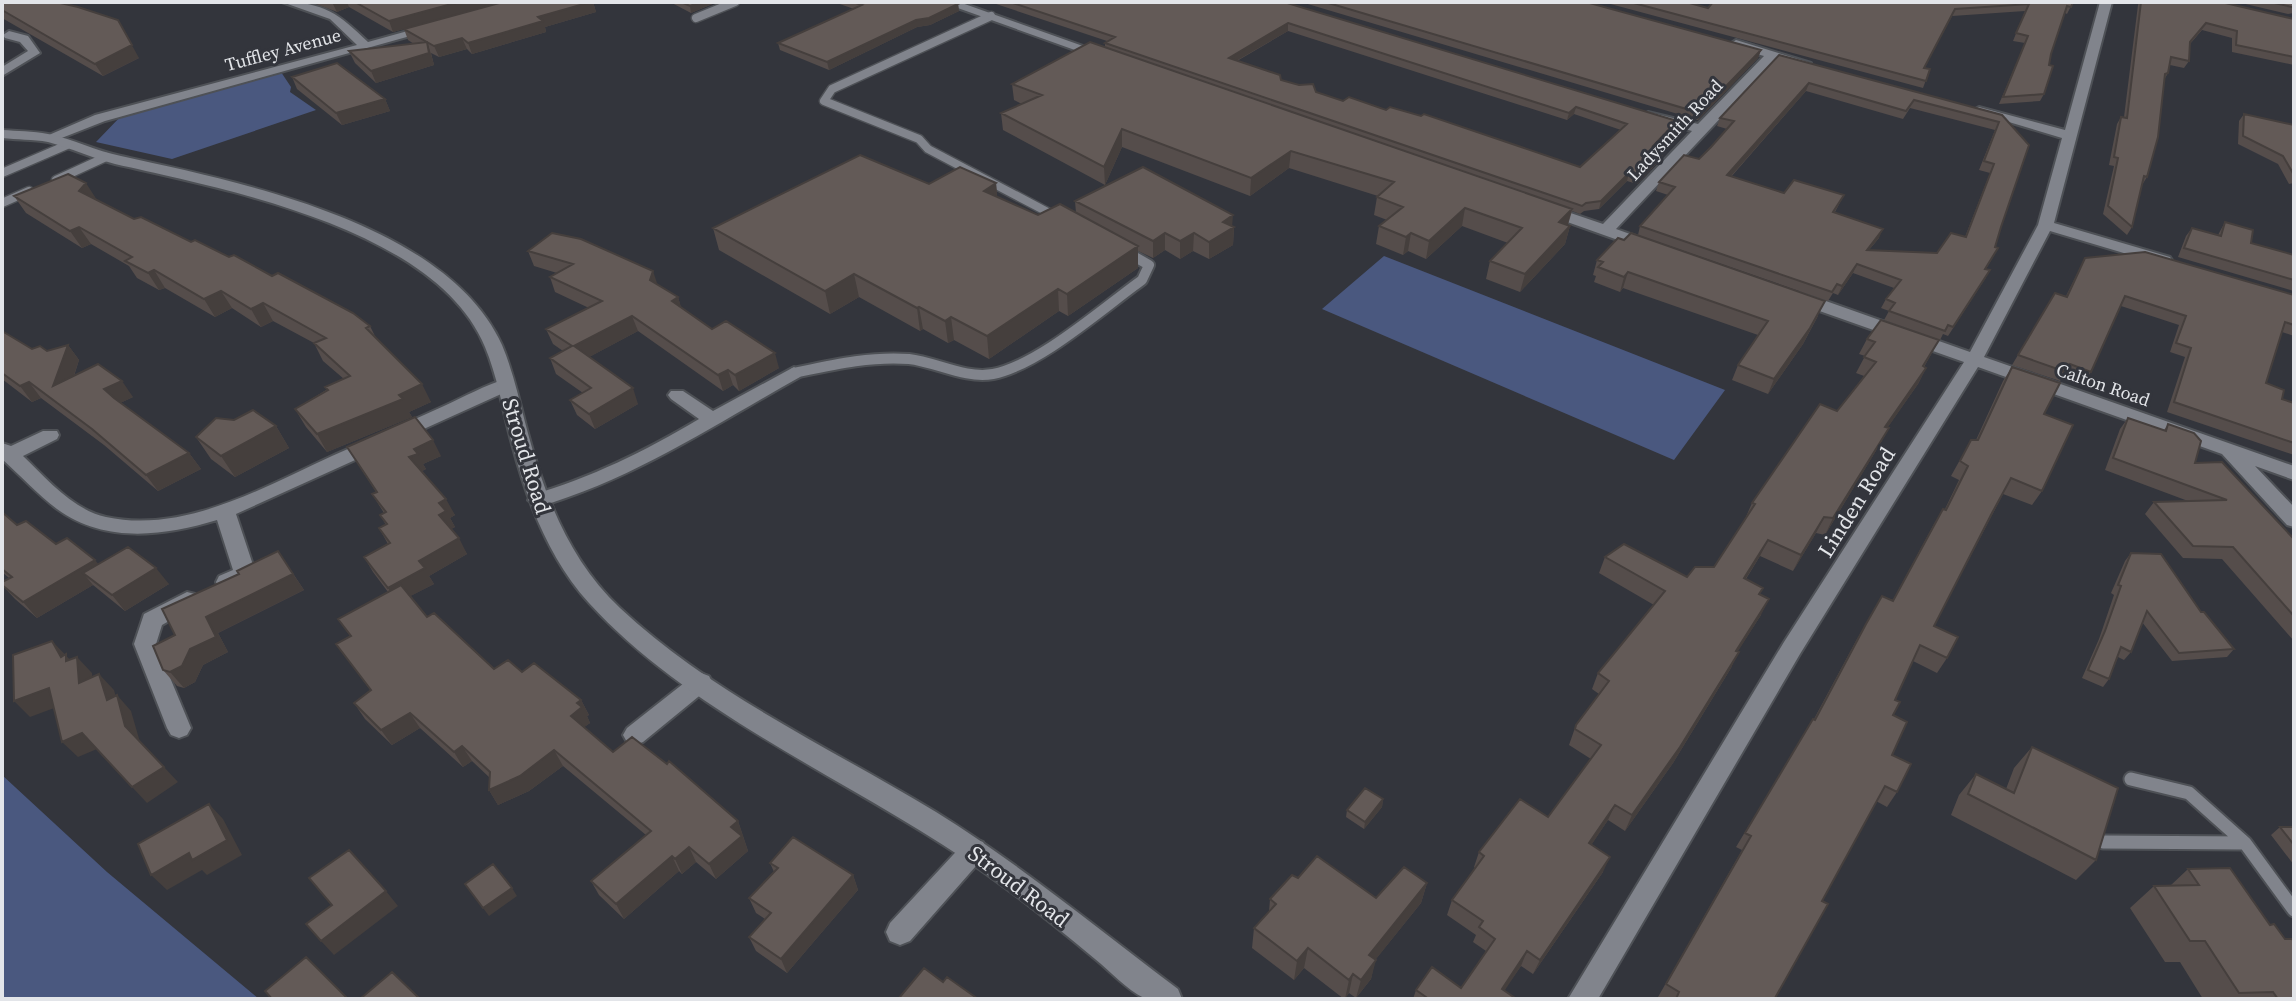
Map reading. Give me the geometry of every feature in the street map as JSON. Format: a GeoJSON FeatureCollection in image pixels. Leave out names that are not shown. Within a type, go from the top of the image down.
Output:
{"type":"FeatureCollection","features":[{"type":"Feature","properties":{"kind":"street"},"geometry":{"type":"LineString","coordinates":[[288,2],[334,16],[365,46]]}},
{"type":"Feature","properties":{"kind":"street"},"geometry":{"type":"LineString","coordinates":[[947,2],[1114,59]]}},
{"type":"Feature","properties":{"kind":"street","name":"Linden Road"},"geometry":{"type":"LineString","coordinates":[[1582,999],[1792,648],[1974,360],[2046,225],[2106,2]]}},
{"type":"Feature","properties":{"kind":"street","name":"Tuffley Avenue"},"geometry":{"type":"LineString","coordinates":[[49,138],[100,118],[455,22]]}},
{"type":"Feature","properties":{"kind":"street"},"geometry":{"type":"LineString","coordinates":[[2,72],[34,53],[24,39],[9,35]]}},
{"type":"Feature","properties":{"kind":"street"},"geometry":{"type":"LineString","coordinates":[[1727,42],[1818,67]]}},
{"type":"Feature","properties":{"kind":"street","name":"Ladysmith Road"},"geometry":{"type":"LineString","coordinates":[[1605,231],[1773,54]]}},
{"type":"Feature","properties":{"kind":"street"},"geometry":{"type":"LineString","coordinates":[[1969,108],[2072,136]]}},
{"type":"Feature","properties":{"kind":"street"},"geometry":{"type":"LineString","coordinates":[[1639,111],[1699,129]]}},
{"type":"Feature","properties":{"kind":"street","name":"Stroud Road"},"geometry":{"type":"LineString","coordinates":[[2,134],[49,138],[106,157],[221,181],[259,193],[332,219],[391,248],[445,283],[470,309],[490,340],[538,500],[553,536],[585,583],[610,612],[638,637],[701,682],[974,850],[1168,999]]}},
{"type":"Feature","properties":{"kind":"street"},"geometry":{"type":"LineString","coordinates":[[1532,205],[1664,252]]}},
{"type":"Feature","properties":{"kind":"street"},"geometry":{"type":"LineString","coordinates":[[2046,225],[2177,264]]}},
{"type":"Feature","properties":{"kind":"street","name":"Calton Road"},"geometry":{"type":"LineString","coordinates":[[1778,291],[2294,473]]}},
{"type":"Feature","properties":{"kind":"street"},"geometry":{"type":"LineString","coordinates":[[538,500],[605,480],[794,373]]}},
{"type":"Feature","properties":{"kind":"street"},"geometry":{"type":"LineString","coordinates":[[50,435],[6,452],[69,507],[105,524],[168,523],[225,512],[506,385]]}},
{"type":"Feature","properties":{"kind":"street"},"geometry":{"type":"LineString","coordinates":[[677,395],[713,420]]}},
{"type":"Feature","properties":{"kind":"street"},"geometry":{"type":"LineString","coordinates":[[2227,450],[2294,520]]}},
{"type":"Feature","properties":{"kind":"street"},"geometry":{"type":"LineString","coordinates":[[179,728],[145,644],[152,620],[245,574],[225,512]]}},
{"type":"Feature","properties":{"kind":"street"},"geometry":{"type":"LineString","coordinates":[[635,735],[701,682]]}},
{"type":"Feature","properties":{"kind":"street"},"geometry":{"type":"LineString","coordinates":[[900,932],[974,850]]}},
{"type":"Feature","properties":{"kind":"lane"},"geometry":{"type":"LineString","coordinates":[[696,18],[735,2]]}},
{"type":"Feature","properties":{"kind":"lane"},"geometry":{"type":"LineString","coordinates":[[991,16],[832,89],[824,101],[919,139],[928,149],[1066,221]]}},
{"type":"Feature","properties":{"kind":"lane"},"geometry":{"type":"LineString","coordinates":[[2,173],[67,145]]}},
{"type":"Feature","properties":{"kind":"lane"},"geometry":{"type":"LineString","coordinates":[[48,183],[106,157]]}},
{"type":"Feature","properties":{"kind":"lane"},"geometry":{"type":"LineString","coordinates":[[2,203],[34,189]]}},
{"type":"Feature","properties":{"kind":"lane"},"geometry":{"type":"LineString","coordinates":[[794,373],[856,360],[928,362],[966,373],[991,375],[1020,365],[1142,280],[1149,265],[1113,246]]}},
{"type":"Feature","properties":{"kind":"lane"},"geometry":{"type":"LineString","coordinates":[[2131,779],[2189,793],[2245,843],[2294,910]]}},
{"type":"Feature","properties":{"kind":"lane"},"geometry":{"type":"LineString","coordinates":[[2103,842],[2245,843]]}},
{"type":"Feature","properties":{"kind":"shaded area"},"geometry":{"type":"Polygon","coordinates":[[[281,72],[291,87],[290,92],[316,110],[172,159],[96,142],[122,115],[281,72]]]}},
{"type":"Feature","properties":{"kind":"shaded area"},"geometry":{"type":"Polygon","coordinates":[[[1384,256],[1725,390],[1674,460],[1322,309],[1384,256]]]}},
{"type":"Feature","properties":{"kind":"shaded area"},"geometry":{"type":"Polygon","coordinates":[[[2,775],[107,872],[259,999],[2,999],[2,775]]]}},
{"type":"Feature","properties":{"kind":"building"},"geometry":{"type":"Polygon","coordinates":[[[2,2],[56,2],[118,20],[132,45],[95,64],[2,10],[2,2]]]}},
{"type":"Feature","properties":{"kind":"building"},"geometry":{"type":"Polygon","coordinates":[[[355,2],[459,2],[389,21],[355,2]]]}},
{"type":"Feature","properties":{"kind":"building"},"geometry":{"type":"Polygon","coordinates":[[[503,2],[591,2],[538,17],[543,21],[468,43],[462,38],[434,46],[404,29],[503,2]]]}},
{"type":"Feature","properties":{"kind":"building"},"geometry":{"type":"Polygon","coordinates":[[[853,2],[958,4],[827,62],[778,43],[862,5],[853,2]]]}},
{"type":"Feature","properties":{"kind":"building"},"geometry":{"type":"Polygon","coordinates":[[[1010,2],[1284,2],[1677,121],[1653,146],[1665,150],[1639,177],[1629,173],[1601,201],[1582,206],[1105,43],[1115,37],[1010,2]],[[1288,23],[1229,58],[1280,75],[1281,80],[1299,85],[1313,84],[1316,92],[1343,101],[1349,97],[1386,110],[1390,107],[1421,116],[1424,114],[1580,167],[1627,124],[1576,107],[1569,113],[1288,23]]]}},
{"type":"Feature","properties":{"kind":"building"},"geometry":{"type":"Polygon","coordinates":[[[1325,2],[1586,2],[1761,50],[1700,113],[1325,2]]]}},
{"type":"Feature","properties":{"kind":"building"},"geometry":{"type":"Polygon","coordinates":[[[1630,2],[1686,2],[1708,8],[1713,2],[2073,2],[2071,7],[2067,6],[2051,54],[2049,65],[2053,66],[2044,94],[2003,97],[2028,36],[2016,33],[2029,4],[1955,9],[1924,68],[1930,69],[1926,81],[1630,2]]]}},
{"type":"Feature","properties":{"kind":"building"},"geometry":{"type":"Polygon","coordinates":[[[2141,2],[2221,2],[2294,19],[2294,57],[2236,45],[2237,31],[2206,23],[2190,42],[2189,61],[2171,57],[2168,73],[2165,74],[2158,137],[2147,177],[2144,176],[2132,227],[2108,206],[2118,158],[2114,157],[2121,117],[2127,118],[2141,2]]]}},
{"type":"Feature","properties":{"kind":"building"},"geometry":{"type":"Polygon","coordinates":[[[2270,2],[2294,2],[2294,7],[2292,7],[2270,2]]]}},
{"type":"Feature","properties":{"kind":"building"},"geometry":{"type":"Polygon","coordinates":[[[427,42],[429,53],[371,71],[349,51],[427,42]]]}},
{"type":"Feature","properties":{"kind":"building"},"geometry":{"type":"Polygon","coordinates":[[[1090,42],[1572,209],[1559,222],[1570,226],[1525,274],[1490,261],[1522,228],[1465,208],[1429,241],[1411,233],[1406,237],[1379,226],[1403,207],[1377,197],[1394,182],[1291,151],[1251,178],[1122,129],[1104,167],[1001,113],[1042,95],[1012,84],[1090,42]]]}},
{"type":"Feature","properties":{"kind":"building"},"geometry":{"type":"Polygon","coordinates":[[[1779,55],[2002,115],[2029,145],[2001,227],[1995,247],[1998,248],[1985,269],[1990,270],[1953,327],[1948,325],[1945,331],[1889,311],[1895,303],[1886,299],[1901,280],[1857,264],[1842,286],[1837,284],[1832,292],[1640,226],[1675,187],[1659,182],[1684,155],[1699,159],[1734,121],[1720,118],[1779,55]],[[1809,83],[1727,175],[1784,193],[1794,180],[1844,195],[1833,212],[1883,229],[1867,250],[1937,253],[1951,233],[1966,237],[1994,164],[1984,161],[1999,122],[1914,100],[1906,111],[1809,83]]]}},
{"type":"Feature","properties":{"kind":"building"},"geometry":{"type":"Polygon","coordinates":[[[337,63],[385,99],[336,113],[292,77],[337,63]]]}},
{"type":"Feature","properties":{"kind":"building"},"geometry":{"type":"Polygon","coordinates":[[[2244,114],[2294,125],[2294,175],[2283,156],[2243,136],[2244,114]]]}},
{"type":"Feature","properties":{"kind":"building"},"geometry":{"type":"Polygon","coordinates":[[[860,155],[929,184],[960,167],[996,183],[984,191],[1038,215],[1060,204],[1138,246],[1067,294],[1058,289],[987,336],[951,317],[945,321],[917,308],[854,274],[825,291],[713,228],[860,155]]]}},
{"type":"Feature","properties":{"kind":"building"},"geometry":{"type":"Polygon","coordinates":[[[1143,167],[1233,215],[1223,222],[1234,227],[1209,242],[1194,233],[1180,241],[1165,233],[1153,241],[1075,201],[1143,167]]]}},
{"type":"Feature","properties":{"kind":"building"},"geometry":{"type":"Polygon","coordinates":[[[68,174],[86,183],[79,191],[134,219],[141,217],[191,242],[195,240],[229,257],[234,255],[272,276],[278,273],[353,313],[370,326],[366,328],[422,384],[399,395],[403,399],[317,434],[295,409],[328,390],[325,387],[350,376],[314,343],[326,338],[263,303],[251,309],[221,291],[204,299],[154,270],[148,273],[125,261],[132,257],[79,227],[70,231],[14,196],[68,174]]]}},
{"type":"Feature","properties":{"kind":"building"},"geometry":{"type":"Polygon","coordinates":[[[2225,222],[2253,230],[2251,243],[2294,255],[2294,280],[2184,248],[2192,228],[2221,236],[2225,222]]]}},
{"type":"Feature","properties":{"kind":"building"},"geometry":{"type":"Polygon","coordinates":[[[552,233],[581,239],[653,271],[650,280],[678,297],[672,301],[712,329],[726,321],[775,353],[735,375],[728,370],[718,375],[632,316],[574,346],[633,388],[589,414],[570,400],[591,388],[550,358],[572,346],[546,329],[602,301],[550,277],[573,264],[528,251],[552,233]]]}},
{"type":"Feature","properties":{"kind":"building"},"geometry":{"type":"Polygon","coordinates":[[[1631,233],[1825,301],[1774,379],[1738,365],[1768,321],[1628,272],[1624,277],[1598,267],[1603,262],[1597,260],[1618,238],[1624,240],[1631,233]]]}},
{"type":"Feature","properties":{"kind":"building"},"geometry":{"type":"Polygon","coordinates":[[[2145,252],[2294,295],[2294,325],[2285,322],[2266,383],[2284,390],[2282,399],[2294,403],[2294,443],[2174,402],[2191,348],[2176,343],[2186,316],[2125,296],[2091,372],[2070,364],[2066,372],[2018,355],[2055,293],[2067,297],[2085,258],[2145,252]]]}},
{"type":"Feature","properties":{"kind":"building"},"geometry":{"type":"Polygon","coordinates":[[[1881,320],[1939,340],[1923,366],[1926,368],[1885,427],[1889,428],[1833,518],[1824,517],[1801,555],[1768,540],[1744,578],[1763,588],[1759,594],[1769,599],[1680,747],[1632,815],[1615,805],[1589,843],[1610,857],[1540,960],[1527,951],[1502,989],[1514,999],[1425,999],[1416,990],[1432,967],[1461,988],[1495,939],[1479,927],[1483,921],[1452,900],[1484,856],[1479,852],[1520,799],[1548,817],[1601,745],[1575,729],[1576,725],[1609,681],[1598,673],[1665,591],[1605,557],[1624,544],[1687,577],[1695,567],[1714,567],[1755,504],[1752,503],[1820,404],[1837,411],[1876,362],[1864,357],[1875,342],[1867,339],[1881,320]]]}},
{"type":"Feature","properties":{"kind":"building"},"geometry":{"type":"Polygon","coordinates":[[[2,331],[32,349],[40,346],[47,351],[68,345],[53,386],[98,364],[122,381],[104,389],[189,453],[146,475],[92,429],[29,382],[20,386],[2,373],[2,331]]]}},
{"type":"Feature","properties":{"kind":"building"},"geometry":{"type":"Polygon","coordinates":[[[2012,367],[2060,383],[2044,414],[2073,425],[2042,491],[2011,478],[1992,513],[1934,626],[1958,637],[1947,658],[1920,645],[1895,700],[1900,702],[1893,715],[1907,722],[1892,755],[1911,764],[1897,792],[1885,786],[1822,901],[1828,904],[1777,999],[1676,999],[1679,992],[1666,984],[1751,836],[1745,833],[1815,720],[1882,596],[1893,601],[1943,509],[1946,510],[1968,466],[1960,461],[1971,440],[1978,440],[2012,367]]]}},
{"type":"Feature","properties":{"kind":"building"},"geometry":{"type":"Polygon","coordinates":[[[253,410],[276,426],[221,456],[196,437],[216,418],[234,420],[253,410]]]}},
{"type":"Feature","properties":{"kind":"building"},"geometry":{"type":"Polygon","coordinates":[[[415,417],[433,440],[414,449],[418,454],[409,457],[446,499],[439,503],[446,511],[439,515],[459,538],[419,561],[425,568],[388,588],[364,557],[390,543],[379,528],[387,524],[380,515],[386,512],[372,494],[377,492],[347,447],[415,417]]]}},
{"type":"Feature","properties":{"kind":"building"},"geometry":{"type":"Polygon","coordinates":[[[2128,418],[2166,431],[2168,424],[2194,433],[2201,441],[2195,463],[2222,462],[2294,539],[2294,616],[2233,547],[2193,546],[2154,502],[2227,500],[2113,458],[2128,418]]]}},
{"type":"Feature","properties":{"kind":"building"},"geometry":{"type":"Polygon","coordinates":[[[2,512],[17,525],[26,521],[56,544],[67,538],[95,560],[23,602],[2,585],[12,577],[2,569],[2,512]]]}},
{"type":"Feature","properties":{"kind":"building"},"geometry":{"type":"Polygon","coordinates":[[[128,547],[156,568],[112,595],[83,573],[128,547]]]}},
{"type":"Feature","properties":{"kind":"building"},"geometry":{"type":"Polygon","coordinates":[[[278,551],[293,574],[206,617],[216,637],[190,649],[182,666],[170,672],[163,670],[153,646],[175,635],[162,609],[239,574],[237,571],[278,551]]]}},
{"type":"Feature","properties":{"kind":"building"},"geometry":{"type":"Polygon","coordinates":[[[2131,553],[2161,554],[2201,612],[2234,649],[2179,653],[2147,611],[2131,652],[2121,647],[2109,679],[2088,670],[2105,631],[2131,553]]]}},
{"type":"Feature","properties":{"kind":"building"},"geometry":{"type":"Polygon","coordinates":[[[401,585],[427,617],[434,613],[494,669],[508,660],[522,672],[534,663],[581,700],[577,703],[582,707],[571,716],[613,752],[632,737],[667,764],[669,761],[738,821],[731,827],[742,836],[709,864],[689,847],[675,859],[672,856],[616,904],[591,881],[651,831],[554,750],[520,776],[489,790],[490,772],[462,746],[454,752],[410,713],[381,730],[354,703],[371,690],[336,644],[351,636],[338,619],[401,585]]]}},
{"type":"Feature","properties":{"kind":"building"},"geometry":{"type":"Polygon","coordinates":[[[52,641],[61,657],[66,654],[66,661],[77,657],[79,683],[99,674],[107,700],[117,695],[125,726],[164,767],[132,787],[82,733],[62,742],[49,688],[14,701],[13,655],[52,641]]]}},
{"type":"Feature","properties":{"kind":"building"},"geometry":{"type":"Polygon","coordinates":[[[2032,747],[2118,788],[2096,860],[1968,794],[1976,774],[2014,793],[2032,747]]]}},
{"type":"Feature","properties":{"kind":"building"},"geometry":{"type":"Polygon","coordinates":[[[1365,788],[1383,799],[1365,822],[1347,810],[1365,788]]]}},
{"type":"Feature","properties":{"kind":"building"},"geometry":{"type":"Polygon","coordinates":[[[209,804],[227,840],[192,860],[189,853],[151,875],[138,844],[209,804]]]}},
{"type":"Feature","properties":{"kind":"building"},"geometry":{"type":"Polygon","coordinates":[[[2280,827],[2294,827],[2294,845],[2280,827]]]}},
{"type":"Feature","properties":{"kind":"building"},"geometry":{"type":"Polygon","coordinates":[[[793,837],[853,875],[781,959],[749,937],[771,913],[749,898],[778,868],[770,863],[793,837]]]}},
{"type":"Feature","properties":{"kind":"building"},"geometry":{"type":"Polygon","coordinates":[[[349,850],[386,891],[321,941],[306,924],[332,905],[309,878],[349,850]]]}},
{"type":"Feature","properties":{"kind":"building"},"geometry":{"type":"Polygon","coordinates":[[[1317,856],[1376,898],[1404,867],[1427,883],[1369,955],[1376,960],[1361,980],[1353,974],[1349,980],[1308,948],[1297,961],[1254,928],[1276,904],[1270,899],[1292,875],[1298,878],[1317,856]]]}},
{"type":"Feature","properties":{"kind":"building"},"geometry":{"type":"Polygon","coordinates":[[[493,864],[512,888],[483,908],[465,884],[493,864]]]}},
{"type":"Feature","properties":{"kind":"building"},"geometry":{"type":"Polygon","coordinates":[[[2230,868],[2270,925],[2274,924],[2285,939],[2294,942],[2294,999],[2278,999],[2273,992],[2239,993],[2205,941],[2190,941],[2154,886],[2199,885],[2188,869],[2230,868]]]}},
{"type":"Feature","properties":{"kind":"building"},"geometry":{"type":"Polygon","coordinates":[[[306,957],[348,999],[272,999],[265,991],[306,957]]]}},
{"type":"Feature","properties":{"kind":"building"},"geometry":{"type":"Polygon","coordinates":[[[924,968],[943,982],[947,977],[978,999],[900,999],[924,968]]]}},
{"type":"Feature","properties":{"kind":"building"},"geometry":{"type":"Polygon","coordinates":[[[392,972],[420,999],[360,999],[392,972]]]}}]}
